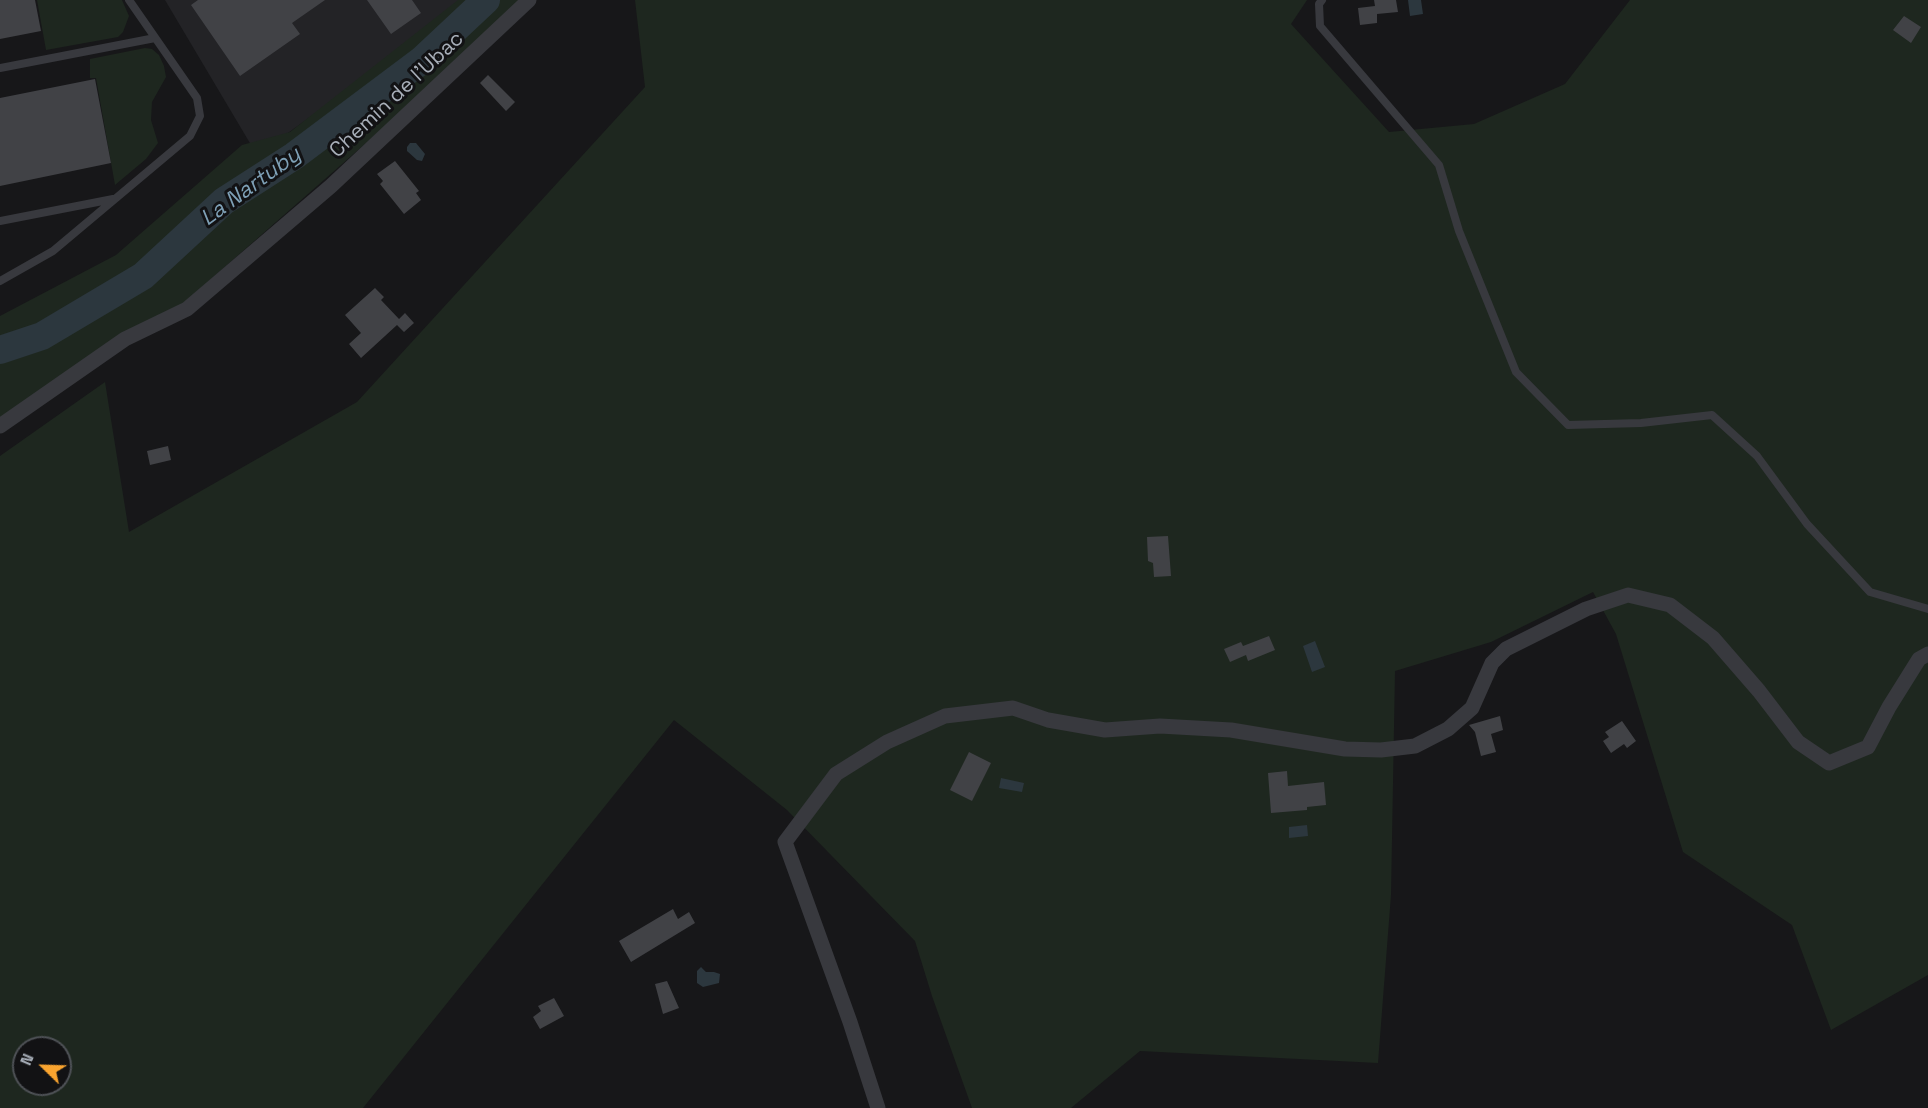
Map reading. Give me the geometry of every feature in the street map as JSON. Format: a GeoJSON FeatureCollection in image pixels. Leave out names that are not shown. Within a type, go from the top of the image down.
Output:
{"type":"FeatureCollection","features":[{"type":"Feature","properties":{"kind":"street","name":"Chemin de l'Ubac"},"geometry":{"type":"LineString","coordinates":[[0,426],[125,339],[187,309],[331,186],[529,0]]}},
{"type":"Feature","properties":{"kind":"street"},"geometry":{"type":"LineString","coordinates":[[878,1108],[850,1022],[785,842],[836,774],[887,742],[935,721],[945,717],[1013,708],[1048,720],[1105,730],[1160,726],[1232,730],[1345,749],[1381,750],[1415,746],[1448,729],[1472,708],[1492,663],[1506,649],[1586,609],[1628,595],[1670,606],[1713,638],[1798,742],[1829,763],[1868,747],[1889,706],[1919,659],[1928,654]]}},
{"type":"Feature","properties":{"kind":"lane"},"geometry":{"type":"LineString","coordinates":[[0,281],[53,251],[190,135],[200,116],[197,98],[129,0]]}},
{"type":"Feature","properties":{"kind":"lane"},"geometry":{"type":"LineString","coordinates":[[1322,0],[1319,4],[1320,26],[1439,165],[1459,231],[1516,372],[1553,410],[1568,425],[1641,423],[1712,415],[1757,456],[1807,524],[1870,592],[1928,609]]}},
{"type":"Feature","properties":{"kind":"lane"},"geometry":{"type":"LineString","coordinates":[[0,68],[155,38]]}},
{"type":"Feature","properties":{"kind":"lane"},"geometry":{"type":"LineString","coordinates":[[0,221],[114,199]]}},
{"type":"Feature","properties":{"kind":"shaded area"},"geometry":{"type":"Polygon","coordinates":[[[37,0],[122,0],[129,16],[123,32],[118,37],[46,50],[37,0]]]}},
{"type":"Feature","properties":{"kind":"shaded area"},"geometry":{"type":"Polygon","coordinates":[[[165,0],[468,0],[446,20],[257,155],[165,0]]]}},
{"type":"Feature","properties":{"kind":"shaded area","name":"La Nartuby"},"geometry":{"type":"Polygon","coordinates":[[[458,0],[529,0],[186,301],[0,426],[0,316],[116,255],[242,145],[290,132],[458,0]]]}},
{"type":"Feature","properties":{"kind":"shaded area"},"geometry":{"type":"Polygon","coordinates":[[[635,0],[1307,0],[1291,24],[1389,132],[1474,124],[1565,84],[1630,0],[1928,0],[1928,975],[1831,1030],[1792,925],[1683,852],[1616,634],[1593,592],[1491,642],[1395,671],[1391,895],[1378,1063],[1140,1051],[1071,1108],[972,1108],[915,941],[787,810],[674,720],[363,1108],[0,1108],[0,456],[105,382],[129,532],[357,402],[645,87],[635,0]]]}},
{"type":"Feature","properties":{"kind":"shaded area"},"geometry":{"type":"Polygon","coordinates":[[[1408,0],[1421,0],[1423,14],[1410,16],[1408,0]]]}},
{"type":"Feature","properties":{"kind":"shaded area"},"geometry":{"type":"Polygon","coordinates":[[[145,48],[152,49],[159,55],[166,77],[152,102],[151,120],[158,143],[146,159],[115,185],[96,78],[90,78],[90,59],[145,48]]]}},
{"type":"Feature","properties":{"kind":"shaded area"},"geometry":{"type":"Polygon","coordinates":[[[410,143],[416,143],[425,154],[422,161],[417,160],[407,151],[410,143]]]}},
{"type":"Feature","properties":{"kind":"shaded area"},"geometry":{"type":"Polygon","coordinates":[[[1315,641],[1325,667],[1312,672],[1303,646],[1315,641]]]}},
{"type":"Feature","properties":{"kind":"shaded area"},"geometry":{"type":"Polygon","coordinates":[[[1001,778],[1024,783],[1022,792],[999,788],[1001,778]]]}},
{"type":"Feature","properties":{"kind":"shaded area"},"geometry":{"type":"Polygon","coordinates":[[[1307,825],[1308,836],[1289,838],[1289,827],[1307,825]]]}},
{"type":"Feature","properties":{"kind":"shaded area"},"geometry":{"type":"Polygon","coordinates":[[[701,967],[706,972],[720,974],[719,983],[703,987],[697,983],[697,971],[701,967]]]}},
{"type":"Feature","properties":{"kind":"building"},"geometry":{"type":"Polygon","coordinates":[[[0,0],[35,0],[41,31],[0,39],[0,0]]]}},
{"type":"Feature","properties":{"kind":"building"},"geometry":{"type":"Polygon","coordinates":[[[198,0],[325,0],[292,23],[300,34],[240,76],[191,5],[198,0]]]}},
{"type":"Feature","properties":{"kind":"building"},"geometry":{"type":"Polygon","coordinates":[[[367,0],[412,0],[421,13],[391,34],[367,0]]]}},
{"type":"Feature","properties":{"kind":"building"},"geometry":{"type":"Polygon","coordinates":[[[1374,0],[1396,0],[1398,12],[1377,14],[1377,23],[1360,25],[1358,8],[1375,6],[1374,0]]]}},
{"type":"Feature","properties":{"kind":"building"},"geometry":{"type":"Polygon","coordinates":[[[1904,16],[1921,27],[1911,43],[1893,30],[1904,16]]]}},
{"type":"Feature","properties":{"kind":"building"},"geometry":{"type":"Polygon","coordinates":[[[488,75],[515,102],[506,111],[480,83],[488,75]]]}},
{"type":"Feature","properties":{"kind":"building"},"geometry":{"type":"Polygon","coordinates":[[[95,79],[111,163],[0,186],[0,98],[95,79]]]}},
{"type":"Feature","properties":{"kind":"building"},"geometry":{"type":"Polygon","coordinates":[[[395,161],[419,191],[416,193],[421,200],[404,214],[380,184],[383,181],[377,174],[395,161]]]}},
{"type":"Feature","properties":{"kind":"building"},"geometry":{"type":"Polygon","coordinates":[[[375,288],[384,297],[381,300],[399,319],[405,313],[414,323],[404,332],[397,325],[361,358],[349,344],[361,333],[345,315],[375,288]]]}},
{"type":"Feature","properties":{"kind":"building"},"geometry":{"type":"Polygon","coordinates":[[[168,446],[171,460],[150,465],[147,451],[168,446]]]}},
{"type":"Feature","properties":{"kind":"building"},"geometry":{"type":"Polygon","coordinates":[[[1168,536],[1171,576],[1154,577],[1153,563],[1148,561],[1147,537],[1168,536]]]}},
{"type":"Feature","properties":{"kind":"building"},"geometry":{"type":"Polygon","coordinates":[[[1269,636],[1275,650],[1248,661],[1246,655],[1230,662],[1224,649],[1241,642],[1243,646],[1269,636]]]}},
{"type":"Feature","properties":{"kind":"building"},"geometry":{"type":"Polygon","coordinates":[[[1500,716],[1503,730],[1491,734],[1496,752],[1481,756],[1475,732],[1469,725],[1500,716]]]}},
{"type":"Feature","properties":{"kind":"building"},"geometry":{"type":"Polygon","coordinates":[[[1622,721],[1636,741],[1627,748],[1624,744],[1611,753],[1603,741],[1609,737],[1605,732],[1622,721]]]}},
{"type":"Feature","properties":{"kind":"building"},"geometry":{"type":"Polygon","coordinates":[[[969,752],[991,763],[972,801],[950,790],[969,752]]]}},
{"type":"Feature","properties":{"kind":"building"},"geometry":{"type":"Polygon","coordinates":[[[1287,771],[1288,786],[1324,782],[1326,805],[1307,807],[1307,810],[1271,813],[1268,773],[1287,771]]]}},
{"type":"Feature","properties":{"kind":"building"},"geometry":{"type":"Polygon","coordinates":[[[673,909],[678,919],[689,912],[695,923],[631,962],[619,941],[673,909]]]}},
{"type":"Feature","properties":{"kind":"building"},"geometry":{"type":"Polygon","coordinates":[[[667,981],[679,1008],[663,1014],[655,984],[667,981]]]}},
{"type":"Feature","properties":{"kind":"building"},"geometry":{"type":"Polygon","coordinates":[[[554,998],[564,1016],[540,1029],[533,1017],[541,1011],[538,1006],[554,998]]]}},
{"type":"Feature","properties":{"kind":"waterway","name":"La Nartuby"},"geometry":{"type":"LineString","coordinates":[[0,350],[42,336],[143,276],[224,201],[294,156],[422,60],[486,0]]}}]}
